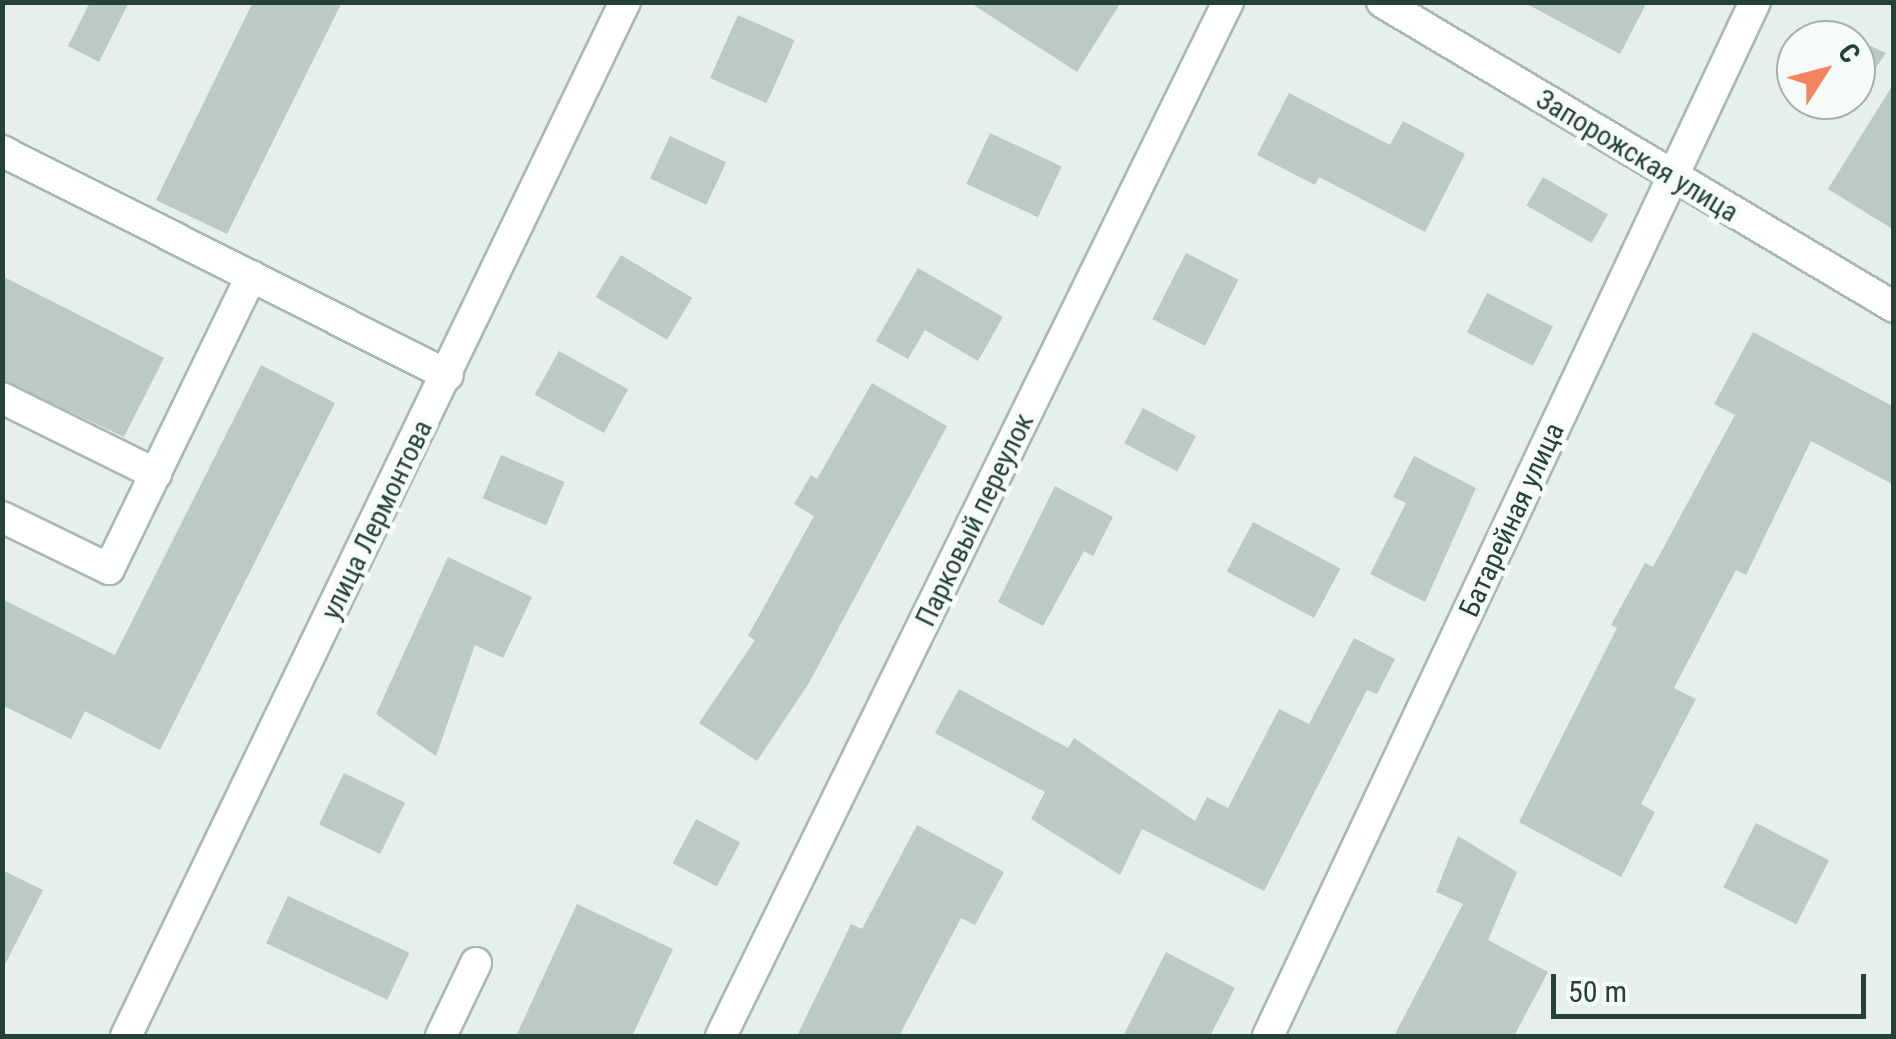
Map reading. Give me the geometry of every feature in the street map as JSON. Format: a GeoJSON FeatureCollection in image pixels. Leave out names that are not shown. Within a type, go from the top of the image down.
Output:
{"type":"FeatureCollection","features":[{"type":"Feature","properties":{"kind":"street","name":"улица Лермонтова"},"geometry":{"type":"LineString","coordinates":[[126,1036],[625,2]]}},
{"type":"Feature","properties":{"kind":"street","name":"Парковый переулок"},"geometry":{"type":"LineString","coordinates":[[721,1036],[1228,2]]}},
{"type":"Feature","properties":{"kind":"street","name":"Запорожская улица"},"geometry":{"type":"LineString","coordinates":[[1382,2],[1673,179],[1894,307]]}},
{"type":"Feature","properties":{"kind":"street","name":"Батарейная улица"},"geometry":{"type":"LineString","coordinates":[[1268,1036],[1755,2]]}},
{"type":"Feature","properties":{"kind":"street"},"geometry":{"type":"LineString","coordinates":[[2,151],[448,375]]}},
{"type":"Feature","properties":{"kind":"street"},"geometry":{"type":"LineString","coordinates":[[2,517],[109,569],[251,276]]}},
{"type":"Feature","properties":{"kind":"street"},"geometry":{"type":"LineString","coordinates":[[2,398],[156,474]]}},
{"type":"Feature","properties":{"kind":"street"},"geometry":{"type":"LineString","coordinates":[[441,1036],[476,963]]}},
{"type":"Feature","properties":{"kind":"building"},"geometry":{"type":"Polygon","coordinates":[[[90,2],[129,2],[99,62],[68,46],[90,2]]]}},
{"type":"Feature","properties":{"kind":"building"},"geometry":{"type":"Polygon","coordinates":[[[253,2],[342,2],[227,234],[156,200],[253,2]]]}},
{"type":"Feature","properties":{"kind":"building"},"geometry":{"type":"Polygon","coordinates":[[[969,2],[1121,2],[1077,72],[969,2]]]}},
{"type":"Feature","properties":{"kind":"building"},"geometry":{"type":"Polygon","coordinates":[[[1523,2],[1647,2],[1620,54],[1523,2]]]}},
{"type":"Feature","properties":{"kind":"building"},"geometry":{"type":"Polygon","coordinates":[[[738,15],[795,40],[767,103],[710,78],[738,15]]]}},
{"type":"Feature","properties":{"kind":"building"},"geometry":{"type":"Polygon","coordinates":[[[1876,49],[1886,53],[1876,68],[1876,49]]]}},
{"type":"Feature","properties":{"kind":"building"},"geometry":{"type":"Polygon","coordinates":[[[1894,83],[1894,230],[1828,189],[1871,120],[1876,120],[1876,112],[1894,83]]]}},
{"type":"Feature","properties":{"kind":"building"},"geometry":{"type":"Polygon","coordinates":[[[1289,93],[1390,145],[1403,121],[1465,154],[1425,232],[1319,177],[1315,185],[1257,155],[1289,93]]]}},
{"type":"Feature","properties":{"kind":"building"},"geometry":{"type":"Polygon","coordinates":[[[990,133],[1062,166],[1038,217],[966,184],[990,133]]]}},
{"type":"Feature","properties":{"kind":"building"},"geometry":{"type":"Polygon","coordinates":[[[670,136],[726,162],[706,205],[650,179],[670,136]]]}},
{"type":"Feature","properties":{"kind":"building"},"geometry":{"type":"Polygon","coordinates":[[[1543,177],[1608,214],[1591,243],[1526,206],[1543,177]]]}},
{"type":"Feature","properties":{"kind":"building"},"geometry":{"type":"Polygon","coordinates":[[[1186,253],[1239,280],[1205,346],[1152,319],[1186,253]]]}},
{"type":"Feature","properties":{"kind":"building"},"geometry":{"type":"Polygon","coordinates":[[[621,255],[692,298],[667,340],[596,297],[621,255]]]}},
{"type":"Feature","properties":{"kind":"building"},"geometry":{"type":"Polygon","coordinates":[[[918,268],[1003,317],[978,361],[925,330],[908,359],[876,341],[918,268]]]}},
{"type":"Feature","properties":{"kind":"building"},"geometry":{"type":"Polygon","coordinates":[[[2,276],[164,358],[124,437],[2,380],[2,276]]]}},
{"type":"Feature","properties":{"kind":"building"},"geometry":{"type":"Polygon","coordinates":[[[1487,293],[1553,327],[1533,366],[1467,332],[1487,293]]]}},
{"type":"Feature","properties":{"kind":"building"},"geometry":{"type":"Polygon","coordinates":[[[1753,332],[1894,407],[1894,485],[1811,441],[1746,575],[1736,570],[1674,688],[1696,699],[1641,804],[1655,812],[1621,877],[1519,822],[1617,628],[1611,625],[1645,563],[1653,567],[1735,415],[1714,404],[1753,332]]]}},
{"type":"Feature","properties":{"kind":"building"},"geometry":{"type":"Polygon","coordinates":[[[559,351],[628,389],[604,433],[535,395],[559,351]]]}},
{"type":"Feature","properties":{"kind":"building"},"geometry":{"type":"Polygon","coordinates":[[[261,365],[335,403],[160,750],[85,711],[71,739],[2,705],[2,599],[115,655],[261,365]]]}},
{"type":"Feature","properties":{"kind":"building"},"geometry":{"type":"Polygon","coordinates":[[[872,383],[947,426],[809,683],[757,761],[699,723],[755,640],[748,636],[814,516],[794,504],[811,475],[817,479],[872,383]]]}},
{"type":"Feature","properties":{"kind":"building"},"geometry":{"type":"Polygon","coordinates":[[[1143,408],[1196,436],[1177,471],[1124,443],[1143,408]]]}},
{"type":"Feature","properties":{"kind":"building"},"geometry":{"type":"Polygon","coordinates":[[[501,455],[565,482],[546,525],[483,498],[501,455]]]}},
{"type":"Feature","properties":{"kind":"building"},"geometry":{"type":"Polygon","coordinates":[[[1414,456],[1476,488],[1425,602],[1370,574],[1406,503],[1393,497],[1414,456]]]}},
{"type":"Feature","properties":{"kind":"building"},"geometry":{"type":"Polygon","coordinates":[[[1055,486],[1113,517],[1093,556],[1084,551],[1043,626],[998,602],[1055,486]]]}},
{"type":"Feature","properties":{"kind":"building"},"geometry":{"type":"Polygon","coordinates":[[[1253,522],[1340,568],[1314,618],[1227,571],[1253,522]]]}},
{"type":"Feature","properties":{"kind":"building"},"geometry":{"type":"Polygon","coordinates":[[[448,557],[532,597],[503,658],[475,645],[436,756],[376,714],[448,557]]]}},
{"type":"Feature","properties":{"kind":"building"},"geometry":{"type":"Polygon","coordinates":[[[1354,638],[1395,659],[1377,694],[1367,690],[1264,891],[1142,829],[1120,875],[1031,819],[1045,792],[935,733],[959,689],[1068,748],[1074,738],[1195,821],[1207,797],[1228,808],[1279,709],[1309,724],[1354,638]]]}},
{"type":"Feature","properties":{"kind":"building"},"geometry":{"type":"Polygon","coordinates":[[[344,773],[405,803],[380,854],[319,824],[344,773]]]}},
{"type":"Feature","properties":{"kind":"building"},"geometry":{"type":"Polygon","coordinates":[[[696,819],[740,842],[717,887],[673,863],[696,819]]]}},
{"type":"Feature","properties":{"kind":"building"},"geometry":{"type":"Polygon","coordinates":[[[1756,823],[1829,860],[1796,924],[1723,887],[1756,823]]]}},
{"type":"Feature","properties":{"kind":"building"},"geometry":{"type":"Polygon","coordinates":[[[917,825],[1004,872],[975,925],[961,918],[899,1036],[797,1036],[851,924],[862,929],[917,825]]]}},
{"type":"Feature","properties":{"kind":"building"},"geometry":{"type":"Polygon","coordinates":[[[1458,836],[1517,872],[1488,940],[1548,972],[1514,1036],[1394,1036],[1463,904],[1436,892],[1458,836]]]}},
{"type":"Feature","properties":{"kind":"building"},"geometry":{"type":"Polygon","coordinates":[[[2,870],[43,890],[2,970],[2,870]]]}},
{"type":"Feature","properties":{"kind":"building"},"geometry":{"type":"Polygon","coordinates":[[[288,896],[409,953],[387,1000],[266,943],[288,896]]]}},
{"type":"Feature","properties":{"kind":"building"},"geometry":{"type":"Polygon","coordinates":[[[577,904],[673,949],[632,1036],[516,1036],[577,904]]]}},
{"type":"Feature","properties":{"kind":"building"},"geometry":{"type":"Polygon","coordinates":[[[1166,952],[1235,988],[1210,1036],[1123,1036],[1166,952]]]}}]}
